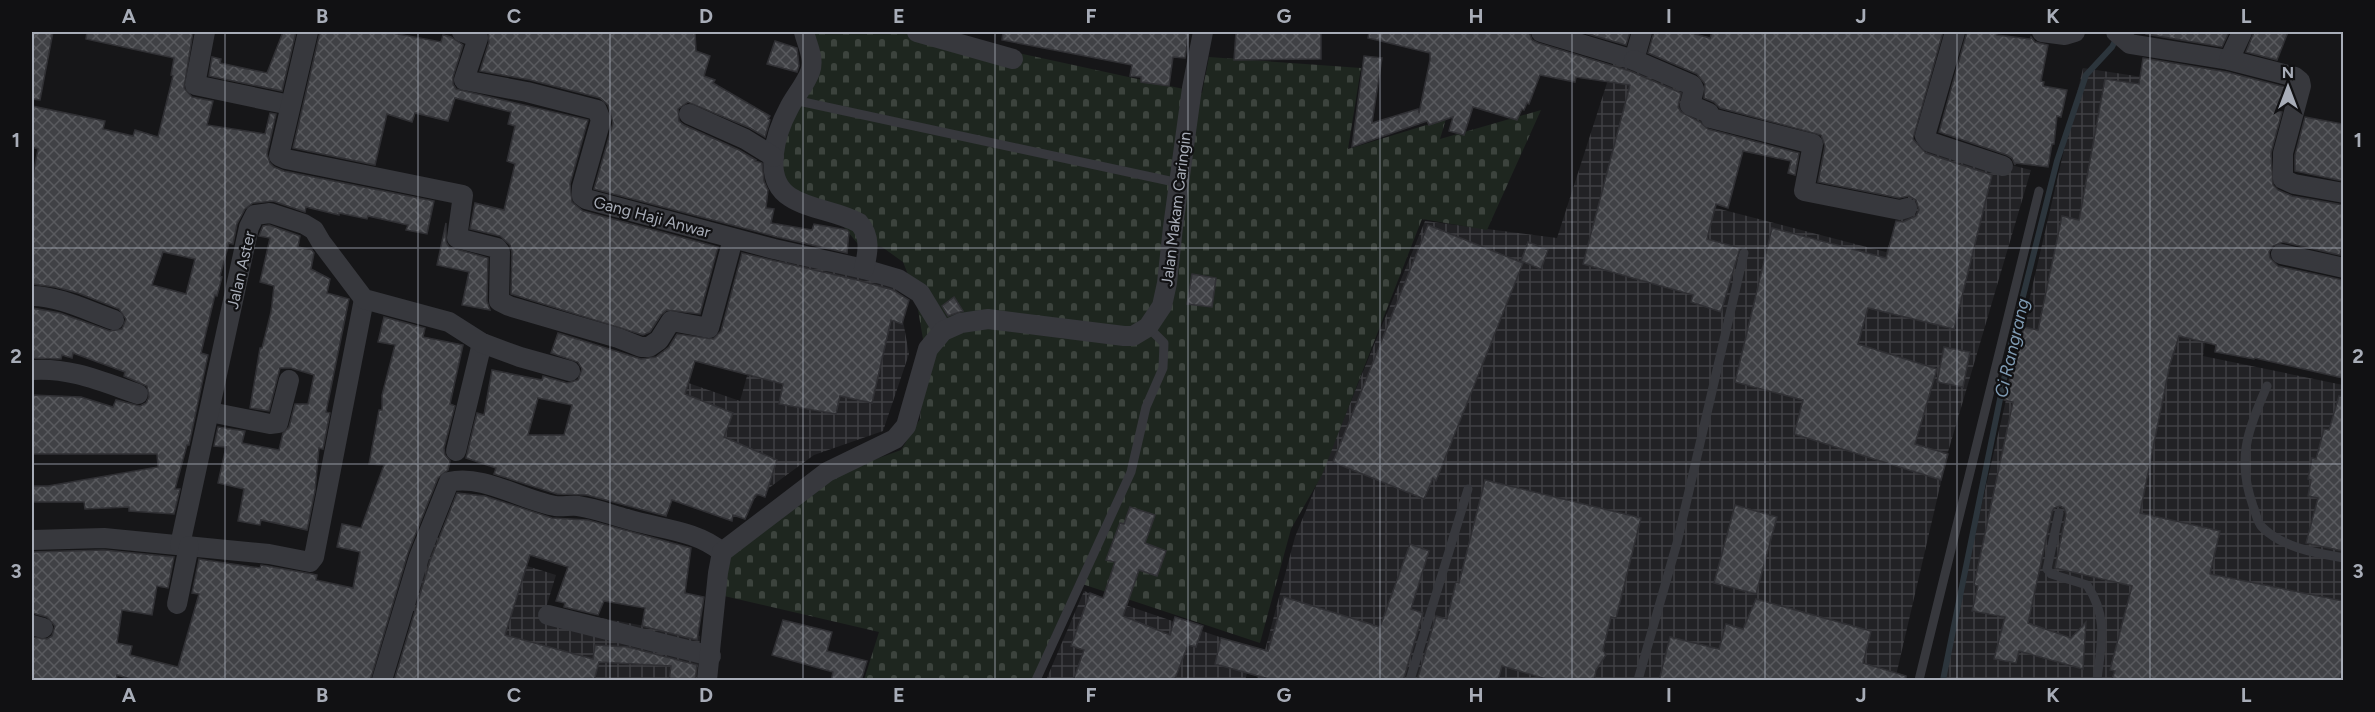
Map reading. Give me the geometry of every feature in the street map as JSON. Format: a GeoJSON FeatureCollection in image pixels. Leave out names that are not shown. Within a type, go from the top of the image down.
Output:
{"type":"FeatureCollection","features":[{"type":"Feature","properties":{"kind":"street"},"geometry":{"type":"LineString","coordinates":[[205,32],[195,85],[290,105]]}},
{"type":"Feature","properties":{"kind":"street"},"geometry":{"type":"LineString","coordinates":[[308,32],[278,152],[281,157],[463,195],[457,238],[490,245],[500,252],[499,302],[641,347],[649,347],[659,340],[671,321],[709,328],[733,239]]}},
{"type":"Feature","properties":{"kind":"street","name":"Gang Haji Anwar"},"geometry":{"type":"LineString","coordinates":[[462,32],[478,38],[464,80],[597,110],[601,120],[582,187],[582,196],[586,199],[733,239],[898,279],[920,293],[944,331]]}},
{"type":"Feature","properties":{"kind":"street"},"geometry":{"type":"LineString","coordinates":[[804,32],[811,57],[810,71],[778,134],[774,157],[775,178],[779,189],[791,198],[852,219],[864,229],[868,254],[864,269]]}},
{"type":"Feature","properties":{"kind":"street"},"geometry":{"type":"LineString","coordinates":[[917,32],[1013,59]]}},
{"type":"Feature","properties":{"kind":"street","name":"Jalan Makam Caringin"},"geometry":{"type":"LineString","coordinates":[[1148,327],[1162,306],[1167,283],[1192,88],[1203,32]]}},
{"type":"Feature","properties":{"kind":"street"},"geometry":{"type":"LineString","coordinates":[[1541,32],[1634,60],[1692,85],[1694,89],[1691,106],[1709,113],[1711,118],[1812,144],[1804,191],[1900,210],[1907,208]]}},
{"type":"Feature","properties":{"kind":"street"},"geometry":{"type":"LineString","coordinates":[[1634,60],[1642,32]]}},
{"type":"Feature","properties":{"kind":"street"},"geometry":{"type":"LineString","coordinates":[[1955,32],[1925,136],[1930,142],[2003,166]]}},
{"type":"Feature","properties":{"kind":"street"},"geometry":{"type":"LineString","coordinates":[[2042,32],[2065,35],[2075,32]]}},
{"type":"Feature","properties":{"kind":"street"},"geometry":{"type":"LineString","coordinates":[[2229,60],[2242,32]]}},
{"type":"Feature","properties":{"kind":"street"},"geometry":{"type":"LineString","coordinates":[[2123,38],[2229,60],[2295,77],[2300,81],[2301,86],[2283,153],[2283,179],[2294,184],[2343,192]]}},
{"type":"Feature","properties":{"kind":"street"},"geometry":{"type":"LineString","coordinates":[[689,114],[745,139],[774,157]]}},
{"type":"Feature","properties":{"kind":"street","name":"Jalan Aster"},"geometry":{"type":"LineString","coordinates":[[177,604],[184,545],[210,412],[249,227],[255,214],[270,213],[304,224],[314,230],[364,299]]}},
{"type":"Feature","properties":{"kind":"street"},"geometry":{"type":"LineString","coordinates":[[2281,254],[2343,268]]}},
{"type":"Feature","properties":{"kind":"street"},"geometry":{"type":"LineString","coordinates":[[32,296],[43,296],[114,320]]}},
{"type":"Feature","properties":{"kind":"street"},"geometry":{"type":"LineString","coordinates":[[32,540],[104,537],[269,554],[310,562],[314,557],[364,299],[449,322],[482,343],[520,357],[570,371]]}},
{"type":"Feature","properties":{"kind":"street"},"geometry":{"type":"LineString","coordinates":[[707,680],[716,585],[726,549],[827,471],[895,439],[906,426],[928,349],[944,331],[960,323],[988,319],[1124,336],[1133,336],[1148,327]]}},
{"type":"Feature","properties":{"kind":"street"},"geometry":{"type":"LineString","coordinates":[[456,451],[482,343]]}},
{"type":"Feature","properties":{"kind":"street"},"geometry":{"type":"LineString","coordinates":[[32,370],[60,371],[90,377],[138,394]]}},
{"type":"Feature","properties":{"kind":"street"},"geometry":{"type":"LineString","coordinates":[[210,412],[270,424],[278,423],[289,380]]}},
{"type":"Feature","properties":{"kind":"street"},"geometry":{"type":"LineString","coordinates":[[382,681],[425,541],[449,482],[466,479],[557,506],[575,506],[609,512],[627,519],[675,530],[726,549]]}},
{"type":"Feature","properties":{"kind":"street"},"geometry":{"type":"LineString","coordinates":[[548,615],[711,656]]}},
{"type":"Feature","properties":{"kind":"lane"},"geometry":{"type":"LineString","coordinates":[[794,100],[1179,183]]}},
{"type":"Feature","properties":{"kind":"lane"},"geometry":{"type":"LineString","coordinates":[[1918,681],[2039,191]]}},
{"type":"Feature","properties":{"kind":"lane"},"geometry":{"type":"LineString","coordinates":[[1638,681],[1677,543],[1744,253]]}},
{"type":"Feature","properties":{"kind":"lane"},"geometry":{"type":"LineString","coordinates":[[1036,681],[1131,472],[1146,406],[1163,368],[1164,343],[1148,327]]}},
{"type":"Feature","properties":{"kind":"lane"},"geometry":{"type":"LineString","coordinates":[[2268,386],[2249,427],[2243,468],[2260,525],[2271,535],[2306,551],[2343,558]]}},
{"type":"Feature","properties":{"kind":"lane"},"geometry":{"type":"LineString","coordinates":[[1410,681],[1468,489]]}},
{"type":"Feature","properties":{"kind":"lane"},"geometry":{"type":"LineString","coordinates":[[2059,513],[2047,569],[2051,574],[2087,585],[2096,600],[2103,629],[2097,681]]}},
{"type":"Feature","properties":{"kind":"shaded area"},"geometry":{"type":"Polygon","coordinates":[[[1615,58],[1695,85],[1689,99],[1713,113],[1708,129],[1733,135],[1716,208],[1886,252],[1929,145],[2031,170],[1948,452],[1895,680],[1257,680],[1295,537],[1425,221],[1557,238],[1615,58]]]}},
{"type":"Feature","properties":{"kind":"shaded area"},"geometry":{"type":"Polygon","coordinates":[[[2083,68],[2241,92],[2203,356],[2343,385],[2343,680],[1941,680],[2083,68]]]}},
{"type":"Feature","properties":{"kind":"shaded area"},"geometry":{"type":"Polygon","coordinates":[[[782,250],[889,271],[898,293],[909,354],[883,431],[814,455],[729,517],[631,363],[740,401],[782,250]]]}},
{"type":"Feature","properties":{"kind":"shaded area"},"geometry":{"type":"Polygon","coordinates":[[[429,535],[556,575],[546,608],[700,636],[697,680],[486,680],[504,636],[403,608],[429,535]]]}},
{"type":"Feature","properties":{"kind":"shaded area"},"geometry":{"type":"Polygon","coordinates":[[[1084,591],[1255,649],[1245,680],[1046,680],[1084,591]]]}},
{"type":"Feature","properties":{"kind":"green space"},"geometry":{"type":"Polygon","coordinates":[[[803,32],[922,32],[1202,93],[1209,57],[1361,68],[1348,149],[1446,119],[1440,139],[1541,110],[1487,230],[1422,219],[1322,475],[1291,529],[1260,643],[1076,582],[1032,680],[864,680],[879,632],[724,596],[725,556],[832,475],[901,450],[920,419],[926,357],[915,292],[903,262],[882,247],[858,244],[843,226],[780,200],[775,136],[817,77],[803,32]]]}},
{"type":"Feature","properties":{"kind":"building"},"geometry":{"type":"Polygon","coordinates":[[[32,32],[53,32],[40,100],[32,99],[32,32]]]}},
{"type":"Feature","properties":{"kind":"building"},"geometry":{"type":"Polygon","coordinates":[[[87,32],[193,32],[184,88],[192,97],[213,101],[207,125],[265,134],[270,113],[276,114],[267,154],[274,167],[284,171],[434,201],[427,234],[406,230],[408,225],[368,216],[367,219],[339,213],[339,215],[306,207],[305,212],[273,201],[253,203],[245,209],[237,224],[233,244],[229,243],[201,353],[208,355],[189,445],[187,445],[175,489],[180,489],[174,514],[129,511],[129,507],[85,509],[84,502],[32,502],[32,486],[48,486],[158,467],[157,454],[32,454],[32,395],[81,397],[113,407],[116,400],[140,406],[146,403],[149,397],[147,386],[124,376],[125,372],[73,353],[72,358],[62,355],[61,359],[32,358],[32,308],[60,313],[110,331],[122,329],[126,319],[119,309],[78,293],[32,284],[32,180],[38,149],[32,147],[32,106],[105,121],[103,129],[133,136],[135,130],[158,137],[173,76],[171,75],[174,58],[86,39],[87,32]],[[163,252],[152,285],[186,294],[195,259],[163,252]]]}},
{"type":"Feature","properties":{"kind":"building"},"geometry":{"type":"Polygon","coordinates":[[[283,32],[296,32],[282,91],[209,76],[212,57],[221,59],[220,63],[267,73],[283,32]]]}},
{"type":"Feature","properties":{"kind":"building"},"geometry":{"type":"Polygon","coordinates":[[[320,32],[387,32],[441,42],[443,35],[451,37],[463,45],[453,77],[456,89],[588,120],[570,184],[572,202],[583,211],[718,247],[700,314],[667,310],[650,332],[643,335],[511,294],[512,252],[510,245],[500,236],[470,229],[475,203],[504,210],[515,164],[507,161],[515,126],[508,124],[511,112],[455,98],[448,121],[415,113],[412,122],[387,114],[375,165],[293,148],[320,32]]]}},
{"type":"Feature","properties":{"kind":"building"},"geometry":{"type":"Polygon","coordinates":[[[488,32],[695,32],[696,51],[710,56],[704,76],[715,80],[713,83],[770,116],[768,119],[770,120],[765,137],[750,128],[688,102],[678,109],[679,121],[762,163],[764,181],[768,190],[766,208],[774,209],[771,223],[812,230],[814,224],[847,230],[849,232],[847,253],[594,189],[613,123],[608,105],[600,98],[530,80],[480,71],[489,42],[488,32]]]}},
{"type":"Feature","properties":{"kind":"building"},"geometry":{"type":"Polygon","coordinates":[[[1003,32],[1189,32],[1185,58],[1173,57],[1169,86],[1141,82],[1141,77],[1130,76],[1132,65],[1002,40],[1003,32]]]}},
{"type":"Feature","properties":{"kind":"building"},"geometry":{"type":"Polygon","coordinates":[[[1236,32],[1321,32],[1321,59],[1234,60],[1236,32]]]}},
{"type":"Feature","properties":{"kind":"building"},"geometry":{"type":"Polygon","coordinates":[[[1369,32],[1529,32],[1532,40],[1538,43],[1630,71],[1681,93],[1678,107],[1681,112],[1708,129],[1799,153],[1795,175],[1788,173],[1791,161],[1743,151],[1728,208],[1716,204],[1707,239],[1740,248],[1721,312],[1691,302],[1693,295],[1583,264],[1630,85],[1576,77],[1575,82],[1540,75],[1529,104],[1527,103],[1524,110],[1522,109],[1517,120],[1473,107],[1464,135],[1449,131],[1453,117],[1429,125],[1427,121],[1352,147],[1364,56],[1382,58],[1372,123],[1418,109],[1419,113],[1430,60],[1430,53],[1368,38],[1369,32]]]}},
{"type":"Feature","properties":{"kind":"building"},"geometry":{"type":"Polygon","coordinates":[[[1581,32],[1630,32],[1626,45],[1581,32]]]}},
{"type":"Feature","properties":{"kind":"building"},"geometry":{"type":"Polygon","coordinates":[[[1654,32],[1688,32],[1710,38],[1712,32],[1943,32],[1913,139],[1926,153],[1992,175],[1954,329],[1868,308],[1858,344],[1937,369],[1915,444],[1948,454],[1941,480],[1794,434],[1803,400],[1735,382],[1772,228],[1886,258],[1896,221],[1903,222],[1916,216],[1919,210],[1916,200],[1909,196],[1899,198],[1818,182],[1825,146],[1821,135],[1720,108],[1714,102],[1704,98],[1705,84],[1697,74],[1648,53],[1654,32]]]}},
{"type":"Feature","properties":{"kind":"building"},"geometry":{"type":"Polygon","coordinates":[[[1967,32],[1997,32],[1997,35],[2030,39],[2031,37],[2035,42],[2048,45],[2041,81],[2044,82],[2043,86],[2067,90],[2061,117],[2057,116],[2054,144],[2052,144],[2048,167],[2015,163],[2015,165],[2012,158],[2007,155],[1939,132],[1967,32]]]}},
{"type":"Feature","properties":{"kind":"building"},"geometry":{"type":"Polygon","coordinates":[[[2146,32],[2229,32],[2222,47],[2146,34],[2146,32]]]}},
{"type":"Feature","properties":{"kind":"building"},"geometry":{"type":"Polygon","coordinates":[[[2254,32],[2288,32],[2277,60],[2246,52],[2254,32]]]}},
{"type":"Feature","properties":{"kind":"building"},"geometry":{"type":"Polygon","coordinates":[[[775,41],[797,48],[799,66],[797,72],[767,64],[775,41]]]}},
{"type":"Feature","properties":{"kind":"building"},"geometry":{"type":"Polygon","coordinates":[[[2143,58],[2227,72],[2285,87],[2277,111],[2282,112],[2271,153],[2273,185],[2278,190],[2292,196],[2343,205],[2343,241],[2340,255],[2283,242],[2273,246],[2269,252],[2270,258],[2278,266],[2343,280],[2343,378],[2255,358],[2215,352],[2216,345],[2179,336],[2170,364],[2140,513],[2220,531],[2210,574],[2343,601],[2343,669],[2339,681],[2111,681],[2115,671],[2110,670],[2132,586],[2055,568],[2066,514],[2064,508],[2060,506],[2054,508],[2052,512],[2028,623],[2071,638],[2086,622],[2083,669],[2019,651],[2016,663],[1994,659],[2005,617],[1972,611],[1978,586],[1974,585],[2013,402],[2004,400],[2024,327],[2038,330],[2062,216],[2079,220],[2105,79],[2139,84],[2143,58]]]}},
{"type":"Feature","properties":{"kind":"building"},"geometry":{"type":"Polygon","coordinates":[[[2305,117],[2343,124],[2343,181],[2295,171],[2295,155],[2305,117]]]}},
{"type":"Feature","properties":{"kind":"building"},"geometry":{"type":"Polygon","coordinates":[[[446,223],[446,242],[449,247],[488,258],[487,301],[490,310],[462,305],[469,272],[437,265],[446,223]]]}},
{"type":"Feature","properties":{"kind":"building"},"geometry":{"type":"Polygon","coordinates":[[[269,225],[300,236],[298,247],[312,250],[314,253],[311,269],[330,279],[327,293],[349,299],[326,412],[330,413],[323,449],[319,448],[315,491],[307,530],[261,520],[260,525],[238,521],[244,489],[218,483],[226,447],[214,446],[218,427],[245,431],[242,443],[279,450],[283,433],[289,427],[295,404],[308,404],[314,375],[291,368],[280,368],[269,411],[250,408],[260,348],[262,348],[271,312],[274,286],[260,282],[270,238],[259,236],[263,226],[269,225]]]}},
{"type":"Feature","properties":{"kind":"building"},"geometry":{"type":"Polygon","coordinates":[[[1428,225],[1523,263],[1436,481],[1433,478],[1424,499],[1333,462],[1428,225]]]}},
{"type":"Feature","properties":{"kind":"building"},"geometry":{"type":"Polygon","coordinates":[[[1528,242],[1548,250],[1541,269],[1521,261],[1528,242]]]}},
{"type":"Feature","properties":{"kind":"building"},"geometry":{"type":"Polygon","coordinates":[[[742,253],[893,290],[909,300],[902,324],[891,320],[872,403],[840,396],[836,414],[779,404],[783,384],[695,361],[685,394],[733,413],[724,437],[777,460],[765,497],[757,494],[755,496],[745,519],[733,515],[732,521],[672,500],[666,516],[587,495],[557,494],[494,474],[496,468],[466,458],[477,413],[484,415],[492,370],[542,380],[543,376],[567,383],[578,380],[582,369],[578,362],[551,353],[558,333],[641,359],[656,357],[669,347],[677,334],[713,339],[721,331],[742,253]],[[538,398],[528,435],[564,435],[572,405],[538,398]]]}},
{"type":"Feature","properties":{"kind":"building"},"geometry":{"type":"Polygon","coordinates":[[[1192,274],[1216,278],[1212,307],[1187,304],[1192,274]]]}},
{"type":"Feature","properties":{"kind":"building"},"geometry":{"type":"Polygon","coordinates":[[[954,297],[963,311],[948,316],[942,306],[954,297]]]}},
{"type":"Feature","properties":{"kind":"building"},"geometry":{"type":"Polygon","coordinates":[[[384,317],[425,328],[423,337],[463,345],[450,404],[455,406],[444,448],[445,455],[450,461],[448,470],[438,478],[408,553],[370,681],[138,681],[117,675],[116,681],[32,681],[32,637],[47,639],[52,636],[55,626],[47,617],[32,613],[32,552],[104,550],[174,557],[168,588],[157,586],[152,615],[122,610],[117,643],[132,646],[130,655],[178,667],[199,594],[192,593],[199,559],[260,568],[261,565],[312,574],[317,575],[316,580],[353,588],[360,552],[337,547],[342,524],[361,528],[384,465],[369,464],[379,410],[382,410],[382,395],[395,345],[378,342],[384,317]]]}},
{"type":"Feature","properties":{"kind":"building"},"geometry":{"type":"Polygon","coordinates":[[[1944,347],[1970,352],[1963,387],[1937,382],[1944,347]]]}},
{"type":"Feature","properties":{"kind":"building"},"geometry":{"type":"Polygon","coordinates":[[[2339,396],[2343,397],[2343,551],[2306,543],[2318,498],[2308,496],[2312,458],[2316,459],[2324,429],[2329,430],[2339,396]]]}},
{"type":"Feature","properties":{"kind":"building"},"geometry":{"type":"Polygon","coordinates":[[[1485,480],[1641,518],[1616,618],[1611,617],[1603,650],[1606,655],[1596,670],[1594,681],[1553,681],[1502,666],[1498,681],[1417,681],[1436,616],[1447,619],[1456,582],[1459,583],[1485,480]]]}},
{"type":"Feature","properties":{"kind":"building"},"geometry":{"type":"Polygon","coordinates":[[[457,493],[485,496],[552,518],[588,520],[691,548],[685,593],[704,597],[697,640],[642,626],[645,608],[604,601],[598,615],[564,607],[565,603],[556,601],[568,567],[530,555],[505,635],[593,659],[595,645],[628,647],[697,665],[695,681],[669,681],[671,666],[599,662],[594,681],[394,681],[430,561],[457,493]]]}},
{"type":"Feature","properties":{"kind":"building"},"geometry":{"type":"Polygon","coordinates":[[[1735,505],[1777,517],[1756,594],[1714,583],[1735,505]]]}},
{"type":"Feature","properties":{"kind":"building"},"geometry":{"type":"Polygon","coordinates":[[[1130,507],[1155,515],[1145,543],[1166,551],[1157,576],[1139,570],[1123,616],[1170,635],[1175,617],[1203,626],[1196,647],[1188,645],[1174,681],[1073,681],[1084,650],[1071,646],[1090,593],[1103,598],[1115,562],[1106,560],[1120,523],[1124,524],[1130,507]]]}},
{"type":"Feature","properties":{"kind":"building"},"geometry":{"type":"Polygon","coordinates":[[[1410,544],[1429,551],[1411,609],[1423,613],[1403,681],[1276,681],[1215,664],[1221,638],[1268,651],[1284,597],[1380,627],[1410,544]]]}},
{"type":"Feature","properties":{"kind":"building"},"geometry":{"type":"Polygon","coordinates":[[[1756,599],[1871,631],[1863,663],[1906,676],[1906,681],[1659,681],[1670,637],[1719,649],[1726,624],[1743,629],[1756,599]]]}},
{"type":"Feature","properties":{"kind":"building"},"geometry":{"type":"Polygon","coordinates":[[[783,620],[832,632],[827,651],[867,661],[861,681],[831,681],[833,672],[772,655],[783,620]]]}},
{"type":"Feature","properties":{"kind":"waterway","name":"Ci Rangrang"},"geometry":{"type":"LineString","coordinates":[[1943,680],[2012,340],[2057,161],[2086,75],[2112,47],[2117,37]]}}]}
